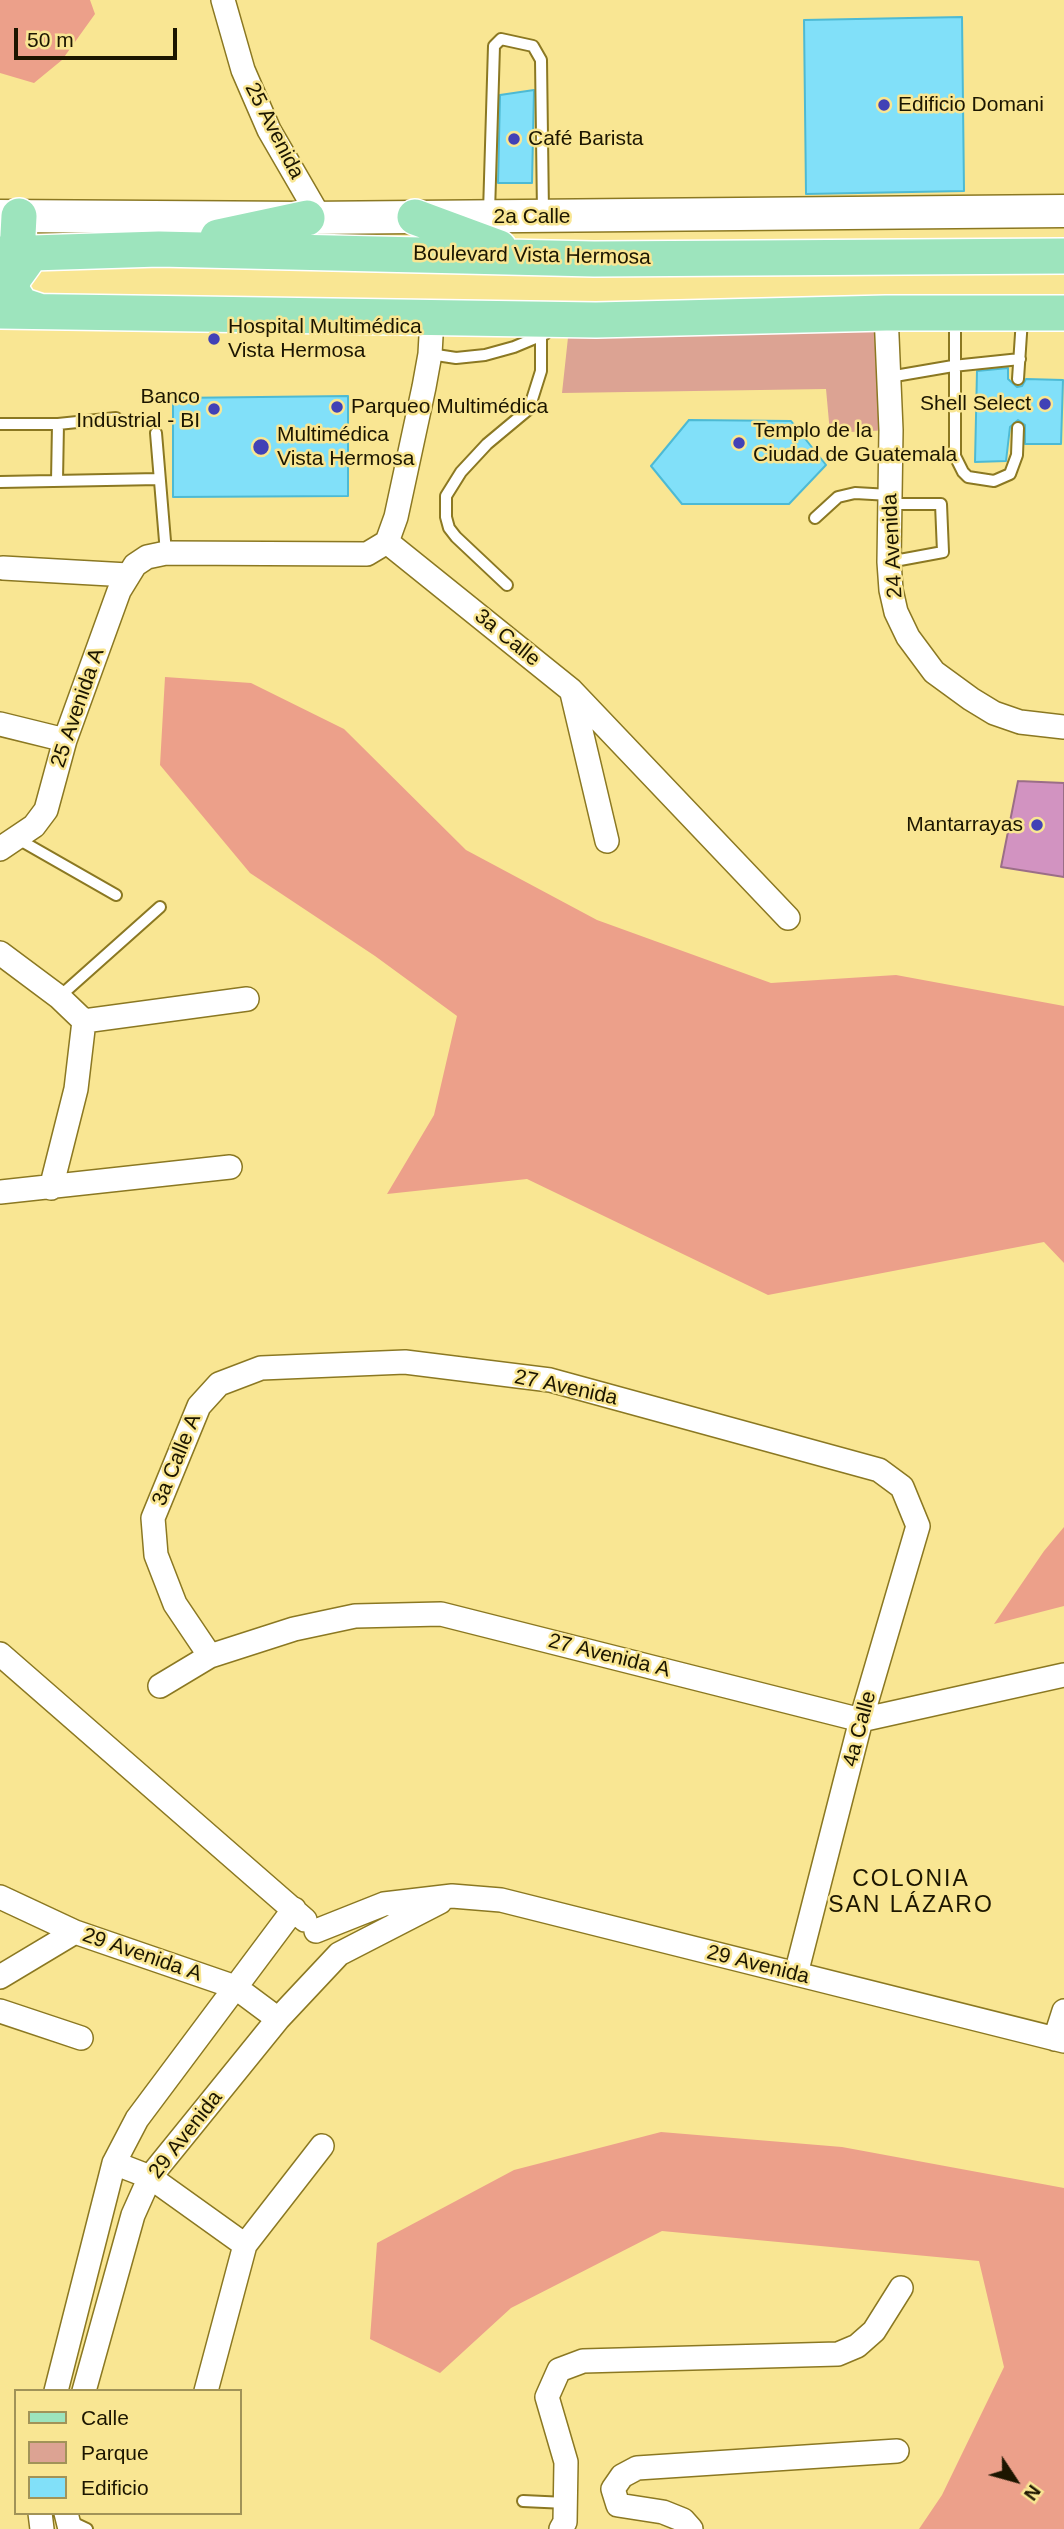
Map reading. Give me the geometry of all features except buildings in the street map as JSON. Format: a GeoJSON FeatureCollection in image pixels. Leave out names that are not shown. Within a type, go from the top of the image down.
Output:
{"type":"FeatureCollection","features":[{"type":"Feature","properties":{"kind":"main road"},"geometry":{"type":"LineString","coordinates":[[10,216],[16,254],[12,291],[21,305],[39,311]]}},
{"type":"Feature","properties":{"kind":"main road"},"geometry":{"type":"LineString","coordinates":[[415,217],[525,257]]}},
{"type":"Feature","properties":{"kind":"main road"},"geometry":{"type":"LineString","coordinates":[[159,249],[314,218]]}},
{"type":"Feature","properties":{"kind":"main road","name":"Boulevard Vista Hermosa"},"geometry":{"type":"LineString","coordinates":[[16,254],[159,249],[525,257],[1064,256]]}},
{"type":"Feature","properties":{"kind":"main road"},"geometry":{"type":"LineString","coordinates":[[0,311],[432,318],[555,328],[886,313],[1044,313],[1036,297],[1038,279],[1046,273],[1064,269]]}},
{"type":"Feature","properties":{"kind":"street","name":"25 Avenida"},"geometry":{"type":"LineString","coordinates":[[223,0],[243,70],[269,130],[314,218]]}},
{"type":"Feature","properties":{"kind":"street","name":"2a Calle"},"geometry":{"type":"LineString","coordinates":[[10,216],[314,218],[1064,211]]}},
{"type":"Feature","properties":{"kind":"street","name":"24 Avenida"},"geometry":{"type":"LineString","coordinates":[[886,313],[889,377],[889,562],[896,612],[908,637],[934,672],[971,699],[994,713],[1020,722],[1064,727]]}},
{"type":"Feature","properties":{"kind":"street"},"geometry":{"type":"LineString","coordinates":[[156,555],[367,554],[387,542],[396,517],[430,354],[432,318]]}},
{"type":"Feature","properties":{"kind":"street","name":"3a Calle"},"geometry":{"type":"LineString","coordinates":[[387,542],[571,690],[788,918]]}},
{"type":"Feature","properties":{"kind":"street","name":"25 Avenida A"},"geometry":{"type":"LineString","coordinates":[[9,844],[34,826],[46,810],[65,740],[119,591],[135,565],[156,555]]}},
{"type":"Feature","properties":{"kind":"street"},"geometry":{"type":"LineString","coordinates":[[3,568],[128,575]]}},
{"type":"Feature","properties":{"kind":"street"},"geometry":{"type":"LineString","coordinates":[[571,690],[607,841]]}},
{"type":"Feature","properties":{"kind":"street"},"geometry":{"type":"LineString","coordinates":[[0,724],[65,740]]}},
{"type":"Feature","properties":{"kind":"street"},"geometry":{"type":"LineString","coordinates":[[0,953],[59,997],[84,1021]]}},
{"type":"Feature","properties":{"kind":"street"},"geometry":{"type":"LineString","coordinates":[[84,1021],[247,999]]}},
{"type":"Feature","properties":{"kind":"street"},"geometry":{"type":"LineString","coordinates":[[51,1188],[76,1089],[84,1021]]}},
{"type":"Feature","properties":{"kind":"street"},"geometry":{"type":"LineString","coordinates":[[0,1192],[230,1167]]}},
{"type":"Feature","properties":{"kind":"street","name":"27 Avenida"},"geometry":{"type":"LineString","coordinates":[[219,1384],[261,1368],[405,1362],[550,1380],[879,1470],[902,1487]]}},
{"type":"Feature","properties":{"kind":"street","name":"3a Calle A"},"geometry":{"type":"LineString","coordinates":[[210,1656],[175,1604],[156,1555],[153,1518],[199,1406],[219,1384]]}},
{"type":"Feature","properties":{"kind":"street","name":"4a Calle"},"geometry":{"type":"LineString","coordinates":[[796,1974],[861,1720],[918,1525],[902,1487]]}},
{"type":"Feature","properties":{"kind":"street","name":"27 Avenida A"},"geometry":{"type":"LineString","coordinates":[[160,1686],[210,1656],[294,1629],[355,1616],[441,1615],[861,1720],[1064,1675]]}},
{"type":"Feature","properties":{"kind":"street"},"geometry":{"type":"LineString","coordinates":[[0,1654],[294,1909],[339,1954]]}},
{"type":"Feature","properties":{"kind":"street","name":"29 Avenida"},"geometry":{"type":"LineString","coordinates":[[85,2389],[133,2215],[150,2177],[278,2019],[339,1954],[452,1895]]}},
{"type":"Feature","properties":{"kind":"street","name":"29 Avenida"},"geometry":{"type":"LineString","coordinates":[[316,1931],[384,1904],[452,1895],[501,1900],[1060,2040]]}},
{"type":"Feature","properties":{"kind":"street","name":"29 Avenida A"},"geometry":{"type":"LineString","coordinates":[[0,1897],[75,1931],[235,1987],[278,2019]]}},
{"type":"Feature","properties":{"kind":"street"},"geometry":{"type":"LineString","coordinates":[[57,2389],[114,2163],[137,2119],[294,1909]]}},
{"type":"Feature","properties":{"kind":"street"},"geometry":{"type":"LineString","coordinates":[[0,1977],[75,1931]]}},
{"type":"Feature","properties":{"kind":"street"},"geometry":{"type":"LineString","coordinates":[[0,2011],[81,2038]]}},
{"type":"Feature","properties":{"kind":"street"},"geometry":{"type":"LineString","coordinates":[[1060,2040],[1064,2011]]}},
{"type":"Feature","properties":{"kind":"street"},"geometry":{"type":"LineString","coordinates":[[207,2389],[245,2245],[322,2146]]}},
{"type":"Feature","properties":{"kind":"street"},"geometry":{"type":"LineString","coordinates":[[114,2163],[150,2177],[245,2245]]}},
{"type":"Feature","properties":{"kind":"street"},"geometry":{"type":"LineString","coordinates":[[561,2529],[565,2522],[566,2462],[547,2397],[559,2370],[583,2361],[838,2354],[857,2346],[874,2331],[901,2288]]}},
{"type":"Feature","properties":{"kind":"street"},"geometry":{"type":"LineString","coordinates":[[691,2529],[682,2520],[663,2512],[618,2505],[613,2489],[622,2476],[637,2468],[897,2451]]}},
{"type":"Feature","properties":{"kind":"lane"},"geometry":{"type":"LineString","coordinates":[[489,217],[494,46],[501,39],[533,46],[541,60],[543,216]]}},
{"type":"Feature","properties":{"kind":"lane"},"geometry":{"type":"LineString","coordinates":[[1018,379],[1020,359],[1044,313]]}},
{"type":"Feature","properties":{"kind":"lane"},"geometry":{"type":"LineString","coordinates":[[955,314],[955,456],[962,472],[968,477],[994,481],[1010,474],[1017,455],[1018,428]]}},
{"type":"Feature","properties":{"kind":"lane"},"geometry":{"type":"LineString","coordinates":[[430,354],[456,358],[485,355],[555,328]]}},
{"type":"Feature","properties":{"kind":"lane"},"geometry":{"type":"LineString","coordinates":[[507,585],[449,528],[446,496],[461,472],[486,444],[529,409],[555,328]]}},
{"type":"Feature","properties":{"kind":"lane"},"geometry":{"type":"LineString","coordinates":[[889,377],[953,366],[1020,359]]}},
{"type":"Feature","properties":{"kind":"lane"},"geometry":{"type":"LineString","coordinates":[[0,424],[58,424],[116,418]]}},
{"type":"Feature","properties":{"kind":"lane"},"geometry":{"type":"LineString","coordinates":[[57,481],[58,424]]}},
{"type":"Feature","properties":{"kind":"lane"},"geometry":{"type":"LineString","coordinates":[[156,433],[159,479],[156,555]]}},
{"type":"Feature","properties":{"kind":"lane"},"geometry":{"type":"LineString","coordinates":[[0,482],[159,479]]}},
{"type":"Feature","properties":{"kind":"lane"},"geometry":{"type":"LineString","coordinates":[[814,518],[838,497],[855,493],[941,504],[943,552],[889,562]]}},
{"type":"Feature","properties":{"kind":"lane"},"geometry":{"type":"LineString","coordinates":[[9,844],[116,895]]}},
{"type":"Feature","properties":{"kind":"lane"},"geometry":{"type":"LineString","coordinates":[[59,997],[160,907]]}},
{"type":"Feature","properties":{"kind":"lane"},"geometry":{"type":"LineString","coordinates":[[523,2501],[566,2503]]}},
{"type":"Feature","properties":{"kind":"green space"},"geometry":{"type":"Polygon","coordinates":[[[886,313],[891,430],[830,433],[826,389],[562,393],[570,319],[886,313]]]}},
{"type":"Feature","properties":{"kind":"shaded area"},"geometry":{"type":"Polygon","coordinates":[[[0,0],[90,0],[95,14],[62,60],[34,83],[0,73],[0,0]]]}},
{"type":"Feature","properties":{"kind":"shaded area"},"geometry":{"type":"Polygon","coordinates":[[[165,677],[251,683],[344,729],[466,850],[597,920],[771,983],[896,975],[1064,1006],[1064,1263],[1044,1242],[768,1295],[527,1179],[387,1194],[434,1115],[457,1016],[375,956],[250,873],[160,765],[165,677]]]}},
{"type":"Feature","properties":{"kind":"shaded area","name":"Mantarrayas"},"geometry":{"type":"Polygon","coordinates":[[[1018,781],[1064,783],[1064,877],[1001,867],[1018,781]]]}},
{"type":"Feature","properties":{"kind":"shaded area"},"geometry":{"type":"Polygon","coordinates":[[[1064,1527],[1064,1606],[994,1624],[1044,1551],[1064,1527]]]}},
{"type":"Feature","properties":{"kind":"shaded area"},"geometry":{"type":"Polygon","coordinates":[[[661,2132],[842,2147],[1064,2188],[1064,2529],[919,2529],[942,2495],[1004,2367],[979,2261],[662,2231],[511,2308],[440,2373],[370,2339],[377,2243],[514,2170],[661,2132]]]}},
{"type":"Feature","properties":{"kind":"place","name":"Edificio Domani"},"geometry":{"type":"Point","coordinates":[884,105]}},
{"type":"Feature","properties":{"kind":"place","name":"Café Barista"},"geometry":{"type":"Point","coordinates":[514,139]}},
{"type":"Feature","properties":{"kind":"place","name":"Hospital Multimédica Vista Hermosa"},"geometry":{"type":"Point","coordinates":[214,339]}},
{"type":"Feature","properties":{"kind":"place","name":"Shell Select"},"geometry":{"type":"Point","coordinates":[1045,404]}},
{"type":"Feature","properties":{"kind":"place","name":"Parqueo Multimédica"},"geometry":{"type":"Point","coordinates":[337,407]}},
{"type":"Feature","properties":{"kind":"place","name":"Banco Industrial - BI"},"geometry":{"type":"Point","coordinates":[214,409]}},
{"type":"Feature","properties":{"kind":"place","name":"Templo de la Ciudad de Guatemala"},"geometry":{"type":"Point","coordinates":[739,443]}},
{"type":"Feature","properties":{"kind":"place","name":"Multimédica Vista Hermosa"},"geometry":{"type":"Point","coordinates":[261,447]}},
{"type":"Feature","properties":{"kind":"place","name":"Mantarrayas"},"geometry":{"type":"Point","coordinates":[1037,825]}},
{"type":"Feature","properties":{"kind":"district","name":"COLONIA SAN LÁZARO"},"geometry":{"type":"Point","coordinates":[911,1893]}}]}
